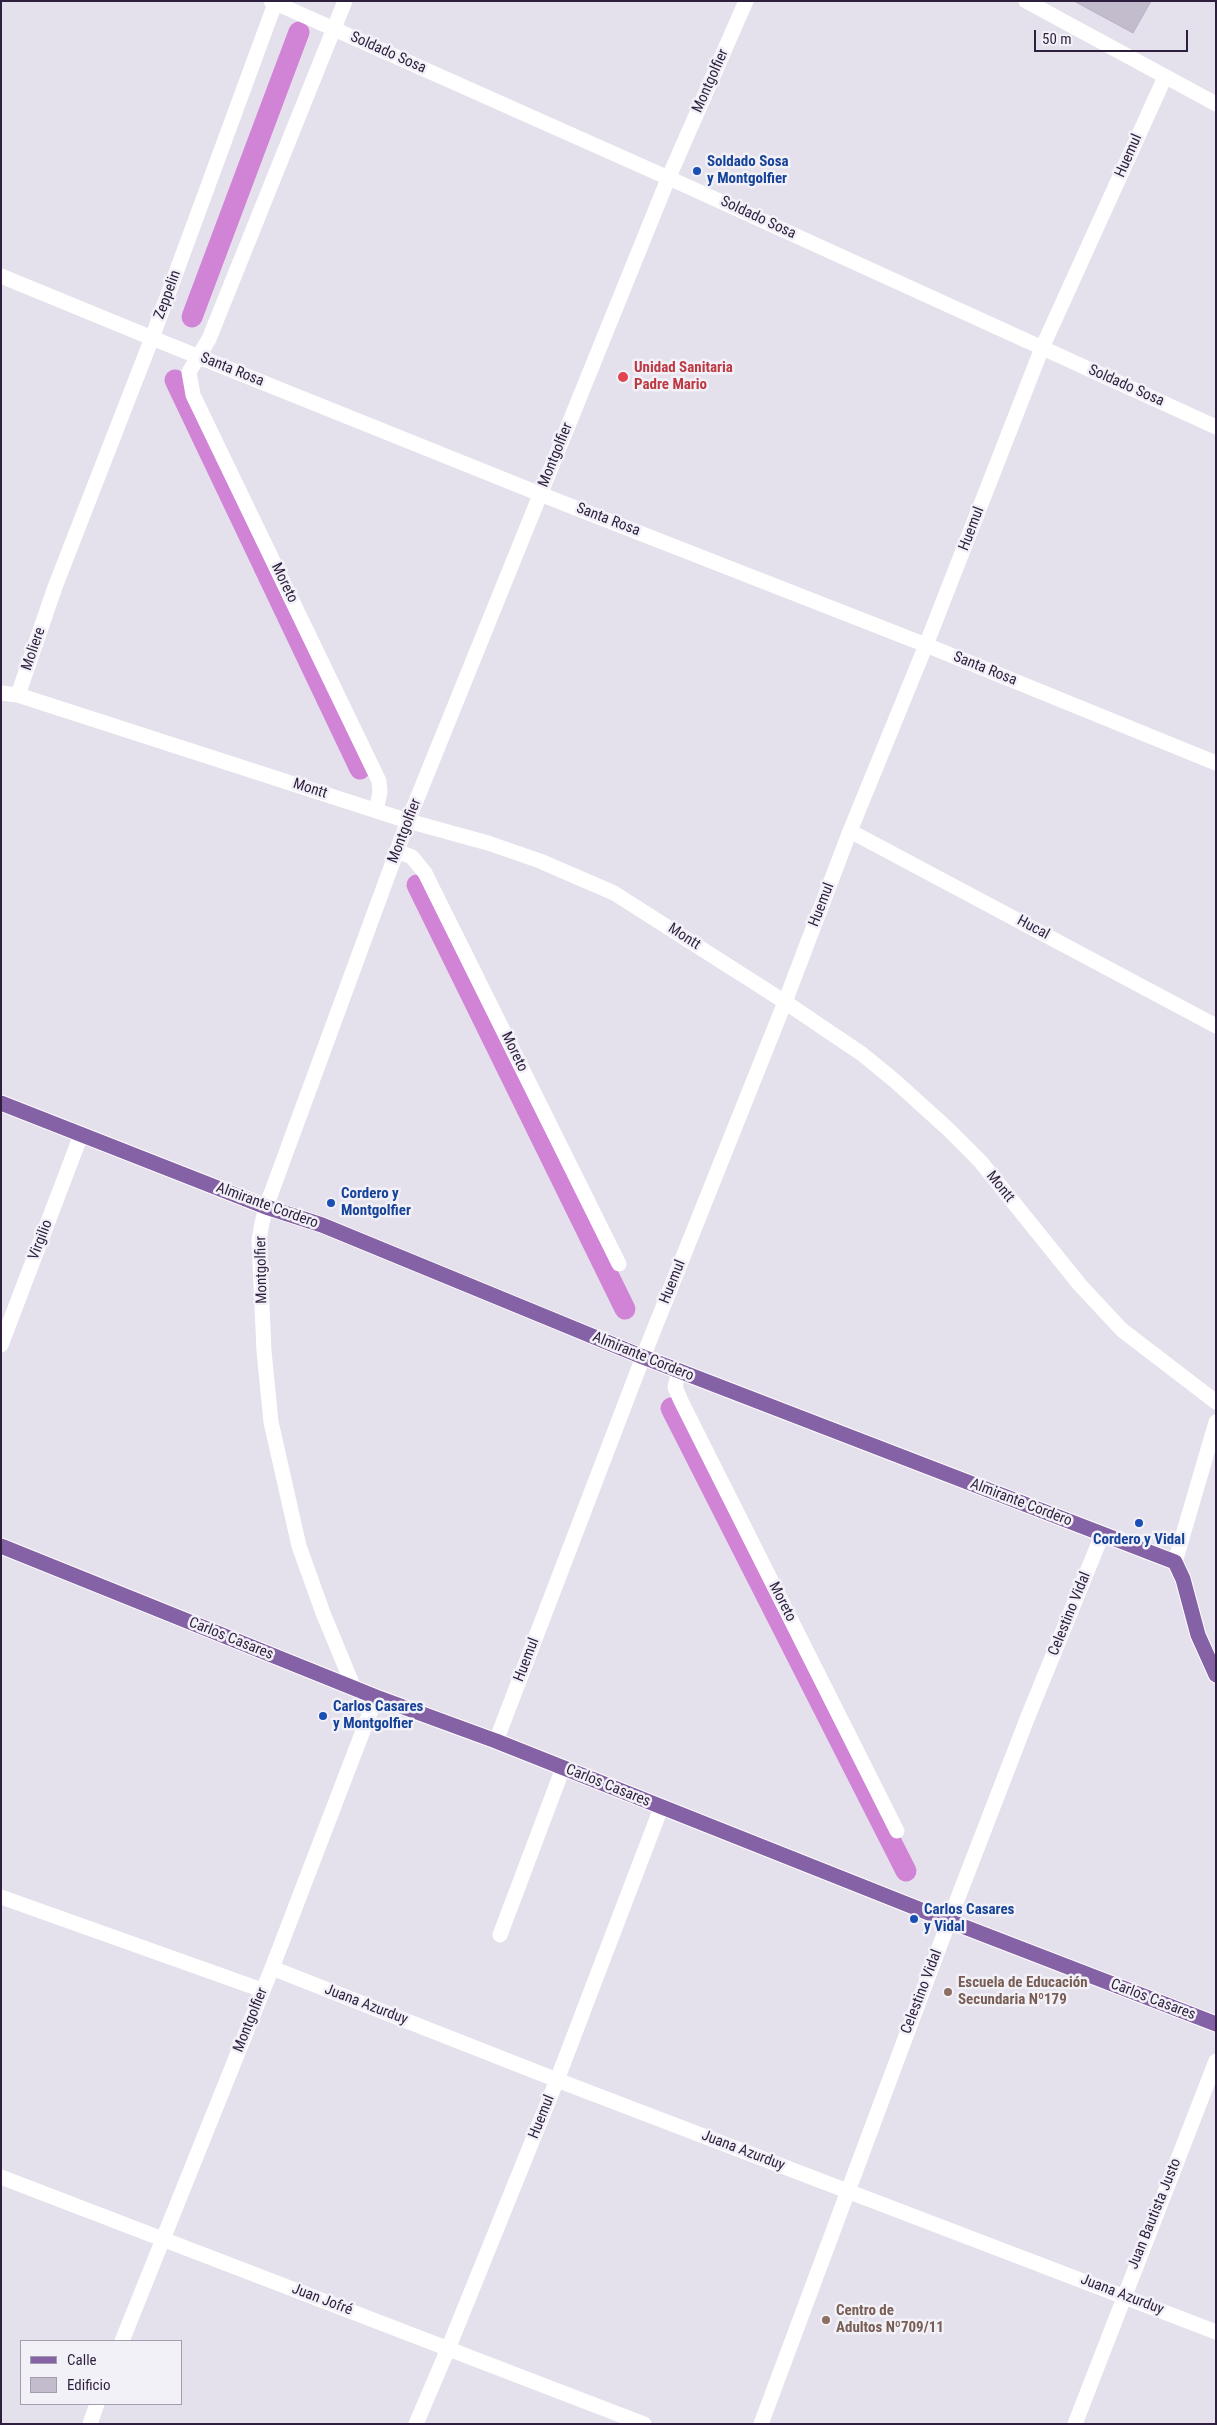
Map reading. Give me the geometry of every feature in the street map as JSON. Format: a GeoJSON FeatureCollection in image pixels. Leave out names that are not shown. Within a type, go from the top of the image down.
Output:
{"type":"FeatureCollection","features":[{"type":"Feature","properties":{"kind":"main road","name":"Almirante Cordero"},"geometry":{"type":"LineString","coordinates":[[1,1103],[266,1207],[322,1225],[643,1357],[1175,1562]]}},
{"type":"Feature","properties":{"kind":"main road","name":"Carlos Casares"},"geometry":{"type":"LineString","coordinates":[[1,1546],[376,1697],[563,1768],[949,1921],[1216,2024]]}},
{"type":"Feature","properties":{"kind":"main road"},"geometry":{"type":"LineString","coordinates":[[1175,1562],[1183,1579],[1198,1635],[1216,1674]]}},
{"type":"Feature","properties":{"kind":"street"},"geometry":{"type":"LineString","coordinates":[[198,356],[209,339],[345,1]]}},
{"type":"Feature","properties":{"kind":"street","name":"Montgolfier"},"geometry":{"type":"LineString","coordinates":[[354,1688],[323,1613],[299,1546],[271,1422],[264,1352],[260,1240],[266,1207],[408,822],[668,179],[746,1]]}},
{"type":"Feature","properties":{"kind":"street"},"geometry":{"type":"LineString","coordinates":[[1026,1],[1216,104]]}},
{"type":"Feature","properties":{"kind":"street","name":"Soldado Sosa"},"geometry":{"type":"LineString","coordinates":[[274,2],[1216,427]]}},
{"type":"Feature","properties":{"kind":"street","name":"Zeppelin"},"geometry":{"type":"LineString","coordinates":[[54,586],[152,338],[274,2]]}},
{"type":"Feature","properties":{"kind":"street","name":"Huemul"},"geometry":{"type":"LineString","coordinates":[[496,1742],[643,1357],[785,1002],[850,831],[926,644],[1042,348],[1166,77]]}},
{"type":"Feature","properties":{"kind":"street","name":"Santa Rosa"},"geometry":{"type":"LineString","coordinates":[[1,276],[540,494],[926,644],[1216,763]]}},
{"type":"Feature","properties":{"kind":"street","name":"Moreto"},"geometry":{"type":"LineString","coordinates":[[198,356],[188,372],[193,395],[379,781],[380,792],[376,811]]}},
{"type":"Feature","properties":{"kind":"street","name":"Moliere"},"geometry":{"type":"LineString","coordinates":[[18,695],[54,586]]}},
{"type":"Feature","properties":{"kind":"street"},"geometry":{"type":"LineString","coordinates":[[1,693],[18,695]]}},
{"type":"Feature","properties":{"kind":"street","name":"Montt"},"geometry":{"type":"LineString","coordinates":[[18,695],[408,822],[488,843],[540,861],[597,885],[638,907],[862,1054],[948,1129],[980,1161],[1101,1310],[1148,1353],[1216,1402]]}},
{"type":"Feature","properties":{"kind":"street","name":"Hucal"},"geometry":{"type":"LineString","coordinates":[[850,831],[1216,1026]]}},
{"type":"Feature","properties":{"kind":"street","name":"Moreto"},"geometry":{"type":"LineString","coordinates":[[397,851],[412,857],[425,873],[619,1264]]}},
{"type":"Feature","properties":{"kind":"street","name":"Virgilio"},"geometry":{"type":"LineString","coordinates":[[1,1345],[81,1135]]}},
{"type":"Feature","properties":{"kind":"street","name":"Moreto"},"geometry":{"type":"LineString","coordinates":[[679,1371],[675,1387],[681,1402],[897,1831]]}},
{"type":"Feature","properties":{"kind":"street"},"geometry":{"type":"LineString","coordinates":[[1175,1562],[1216,1422]]}},
{"type":"Feature","properties":{"kind":"street","name":"Celestino Vidal"},"geometry":{"type":"LineString","coordinates":[[761,2424],[1023,1728],[1102,1535]]}},
{"type":"Feature","properties":{"kind":"street","name":"Montgolfier"},"geometry":{"type":"LineString","coordinates":[[122,2340],[272,1968],[376,1697]]}},
{"type":"Feature","properties":{"kind":"street"},"geometry":{"type":"LineString","coordinates":[[500,1935],[563,1768]]}},
{"type":"Feature","properties":{"kind":"street","name":"Huemul"},"geometry":{"type":"LineString","coordinates":[[416,2424],[557,2080],[661,1808]]}},
{"type":"Feature","properties":{"kind":"street"},"geometry":{"type":"LineString","coordinates":[[1,1897],[262,1990]]}},
{"type":"Feature","properties":{"kind":"street","name":"Juana Azurduy"},"geometry":{"type":"LineString","coordinates":[[272,1968],[557,2080],[848,2192],[1124,2295],[1216,2332]]}},
{"type":"Feature","properties":{"kind":"street","name":"Juan Bautista Justo"},"geometry":{"type":"LineString","coordinates":[[1075,2424],[1216,2061]]}},
{"type":"Feature","properties":{"kind":"street","name":"Juan Jofré"},"geometry":{"type":"LineString","coordinates":[[1,2177],[644,2424]]}},
{"type":"Feature","properties":{"kind":"street"},"geometry":{"type":"LineString","coordinates":[[90,2424],[98,2405]]}},
{"type":"Feature","properties":{"kind":"building"},"geometry":{"type":"Polygon","coordinates":[[[1074,1],[1151,1],[1133,33],[1074,1]]]}},
{"type":"Feature","properties":{"kind":"waterway"},"geometry":{"type":"LineString","coordinates":[[192,317],[299,32]]}},
{"type":"Feature","properties":{"kind":"waterway"},"geometry":{"type":"LineString","coordinates":[[175,380],[360,769]]}},
{"type":"Feature","properties":{"kind":"waterway"},"geometry":{"type":"LineString","coordinates":[[417,885],[625,1309]]}},
{"type":"Feature","properties":{"kind":"waterway"},"geometry":{"type":"LineString","coordinates":[[671,1408],[906,1871]]}},
{"type":"Feature","properties":{"kind":"place","name":"Soldado Sosa y Montgolfier"},"geometry":{"type":"Point","coordinates":[697,171]}},
{"type":"Feature","properties":{"kind":"place","name":"Unidad Sanitaria Padre Mario"},"geometry":{"type":"Point","coordinates":[623,377]}},
{"type":"Feature","properties":{"kind":"place","name":"Cordero y Montgolfier"},"geometry":{"type":"Point","coordinates":[331,1203]}},
{"type":"Feature","properties":{"kind":"place","name":"Cordero y Vidal"},"geometry":{"type":"Point","coordinates":[1139,1523]}},
{"type":"Feature","properties":{"kind":"place","name":"Carlos Casares y Montgolfier"},"geometry":{"type":"Point","coordinates":[323,1716]}},
{"type":"Feature","properties":{"kind":"place","name":"Carlos Casares y Vidal"},"geometry":{"type":"Point","coordinates":[914,1919]}},
{"type":"Feature","properties":{"kind":"place","name":"Escuela de Educación Secundaria Nº179"},"geometry":{"type":"Point","coordinates":[948,1992]}},
{"type":"Feature","properties":{"kind":"place","name":"Centro de Adultos Nº709/11"},"geometry":{"type":"Point","coordinates":[826,2320]}}]}
